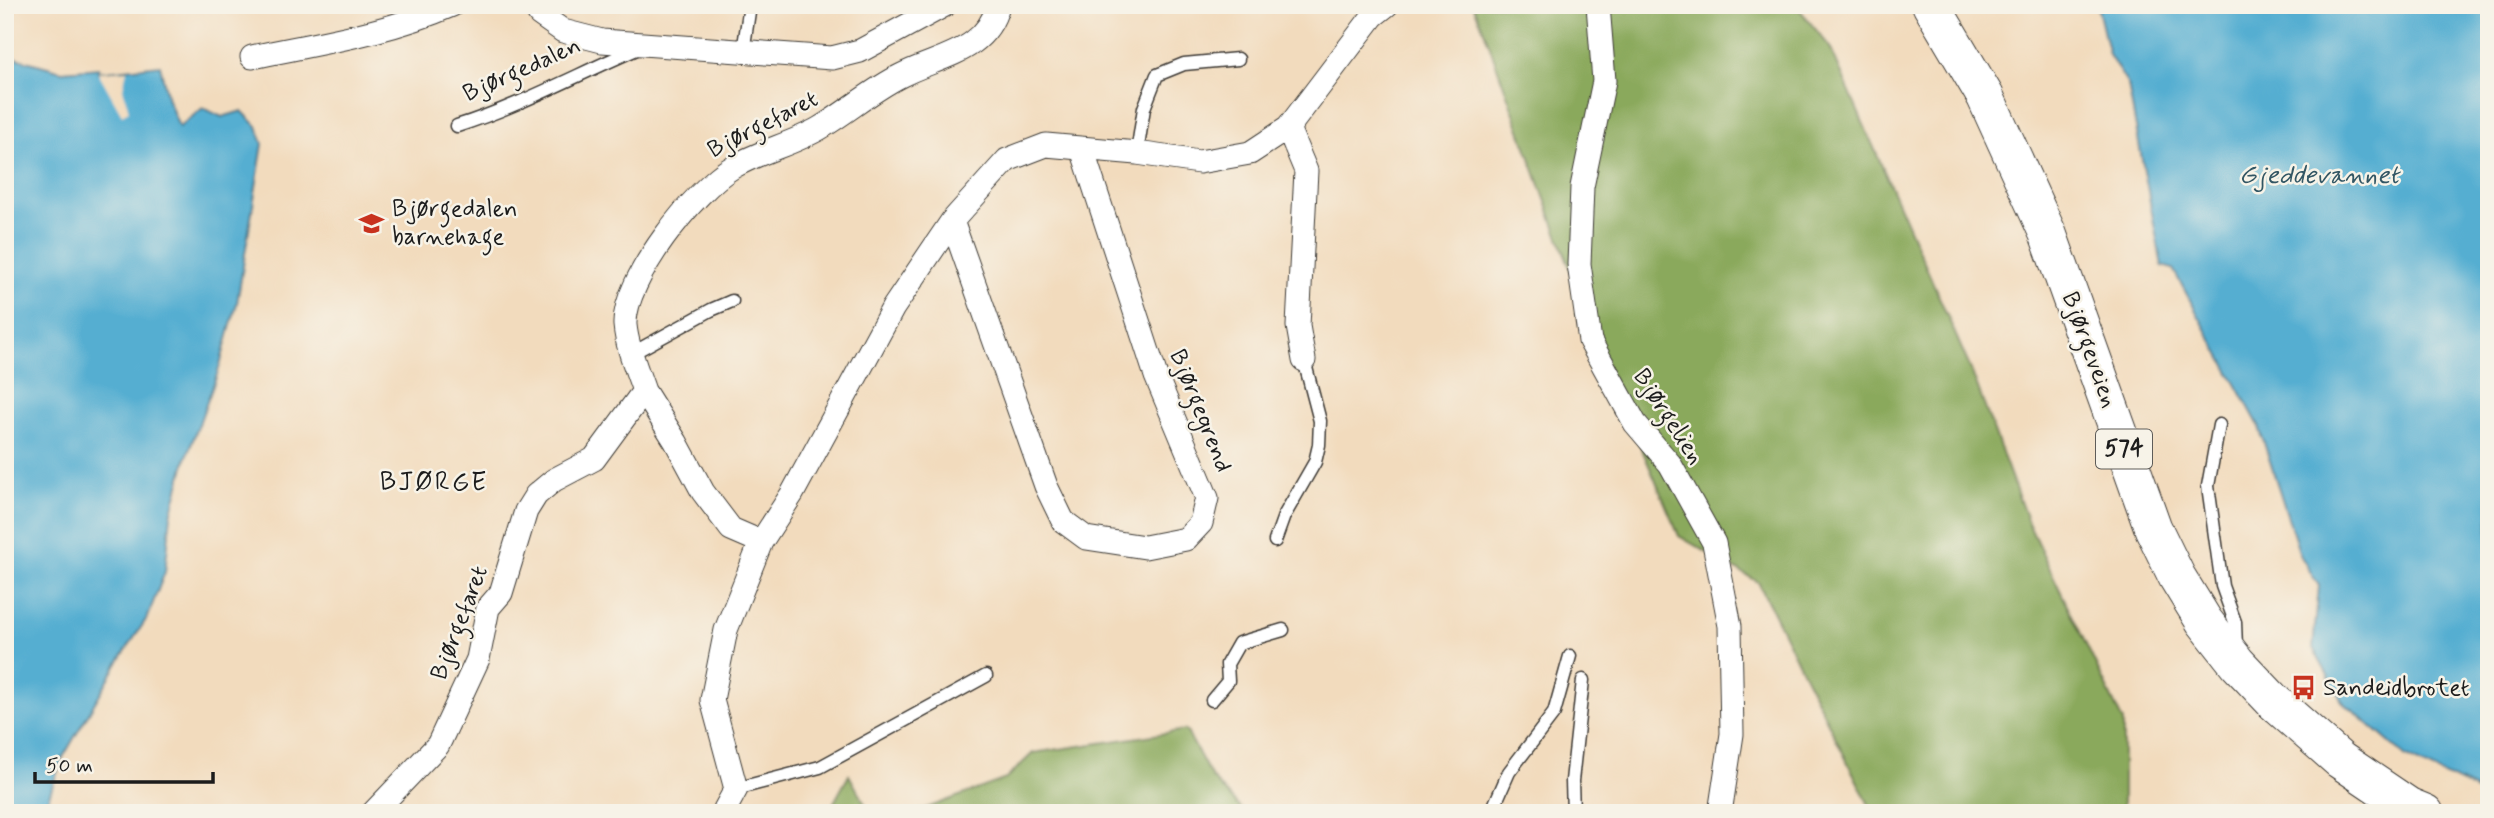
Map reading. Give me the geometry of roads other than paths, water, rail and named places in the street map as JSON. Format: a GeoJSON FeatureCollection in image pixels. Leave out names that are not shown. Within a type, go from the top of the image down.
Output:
{"type":"FeatureCollection","features":[{"type":"Feature","properties":{"kind":"main road","name":"Bjørgeveien"},"geometry":{"type":"LineString","coordinates":[[1931,5],[1985,96],[2048,234],[2153,528],[2184,588],[2204,621],[2237,663],[2274,702],[2340,760],[2413,810]]}},
{"type":"Feature","properties":{"kind":"street"},"geometry":{"type":"LineString","coordinates":[[252,57],[378,30],[432,14],[452,5]]}},
{"type":"Feature","properties":{"kind":"street","name":"Bjørgedalen"},"geometry":{"type":"LineString","coordinates":[[534,5],[539,14],[564,31],[602,41],[832,58],[860,51],[937,7]]}},
{"type":"Feature","properties":{"kind":"street","name":"Bjørgefaret"},"geometry":{"type":"LineString","coordinates":[[761,542],[731,529],[703,492],[645,391],[631,354],[625,324],[629,304],[645,268],[678,216],[712,181],[734,166],[818,129],[898,76],[967,47],[987,32],[998,5]]}},
{"type":"Feature","properties":{"kind":"street"},"geometry":{"type":"LineString","coordinates":[[723,813],[736,789],[712,700],[726,630],[761,542],[798,482],[893,307],[952,221],[1007,160],[1046,145],[1199,162],[1250,153],[1288,128],[1373,16],[1387,5]]}},
{"type":"Feature","properties":{"kind":"street","name":"Bjørgelien"},"geometry":{"type":"LineString","coordinates":[[1598,5],[1604,81],[1582,187],[1579,264],[1590,341],[1635,423],[1670,464],[1714,543],[1730,626],[1732,734],[1720,813]]}},
{"type":"Feature","properties":{"kind":"street"},"geometry":{"type":"LineString","coordinates":[[1288,128],[1306,171],[1298,326],[1304,360]]}},
{"type":"Feature","properties":{"kind":"street","name":"Bjørgegrend"},"geometry":{"type":"LineString","coordinates":[[952,221],[1046,486],[1063,521],[1086,538],[1145,547],[1186,539],[1200,523],[1207,498],[1157,376],[1082,149]]}},
{"type":"Feature","properties":{"kind":"street","name":"Bjørgefaret"},"geometry":{"type":"LineString","coordinates":[[373,813],[438,745],[478,659],[488,608],[501,593],[526,511],[536,495],[554,481],[594,458],[645,391]]}},
{"type":"Feature","properties":{"kind":"lane"},"geometry":{"type":"LineString","coordinates":[[743,52],[750,5]]}},
{"type":"Feature","properties":{"kind":"lane","name":"Bjørgedalen"},"geometry":{"type":"LineString","coordinates":[[457,126],[515,105],[646,45]]}},
{"type":"Feature","properties":{"kind":"lane"},"geometry":{"type":"LineString","coordinates":[[1137,153],[1144,108],[1157,75],[1184,64],[1238,59]]}},
{"type":"Feature","properties":{"kind":"lane"},"geometry":{"type":"LineString","coordinates":[[631,354],[732,302]]}},
{"type":"Feature","properties":{"kind":"lane"},"geometry":{"type":"LineString","coordinates":[[1275,541],[1284,516],[1315,462],[1319,445],[1320,421],[1304,360]]}},
{"type":"Feature","properties":{"kind":"lane"},"geometry":{"type":"LineString","coordinates":[[2219,425],[2208,486],[2222,586],[2235,622],[2237,663]]}},
{"type":"Feature","properties":{"kind":"lane"},"geometry":{"type":"LineString","coordinates":[[1212,699],[1228,681],[1227,664],[1239,643],[1283,630]]}},
{"type":"Feature","properties":{"kind":"lane"},"geometry":{"type":"LineString","coordinates":[[1491,813],[1509,772],[1554,713],[1570,656]]}},
{"type":"Feature","properties":{"kind":"lane"},"geometry":{"type":"LineString","coordinates":[[736,789],[820,767],[986,676]]}},
{"type":"Feature","properties":{"kind":"lane"},"geometry":{"type":"LineString","coordinates":[[1573,813],[1572,782],[1583,680]]}},
{"type":"Feature","properties":{"kind":"water","name":"Gjeddevannet"},"geometry":{"type":"Polygon","coordinates":[[[2097,5],[2489,5],[2489,797],[2406,757],[2342,701],[2313,648],[2319,586],[2300,555],[2258,424],[2173,269],[2162,266],[2128,85],[2109,55],[2097,5]]]}},
{"type":"Feature","properties":{"kind":"water"},"geometry":{"type":"Polygon","coordinates":[[[5,55],[62,71],[99,68],[98,72],[160,65],[168,100],[179,127],[203,108],[222,117],[242,111],[257,126],[263,144],[237,303],[218,372],[186,459],[171,515],[165,572],[147,618],[62,759],[43,813],[5,813],[5,55]]]}},
{"type":"Feature","properties":{"kind":"place","name":"Bjørgedalen barnehage"},"geometry":{"type":"Point","coordinates":[372,223]}},
{"type":"Feature","properties":{"kind":"place","name":"Sandeidbrotet"},"geometry":{"type":"Point","coordinates":[2303,688]}},
{"type":"Feature","properties":{"kind":"district","name":"BJØRGE"},"geometry":{"type":"Point","coordinates":[434,483]}}]}
